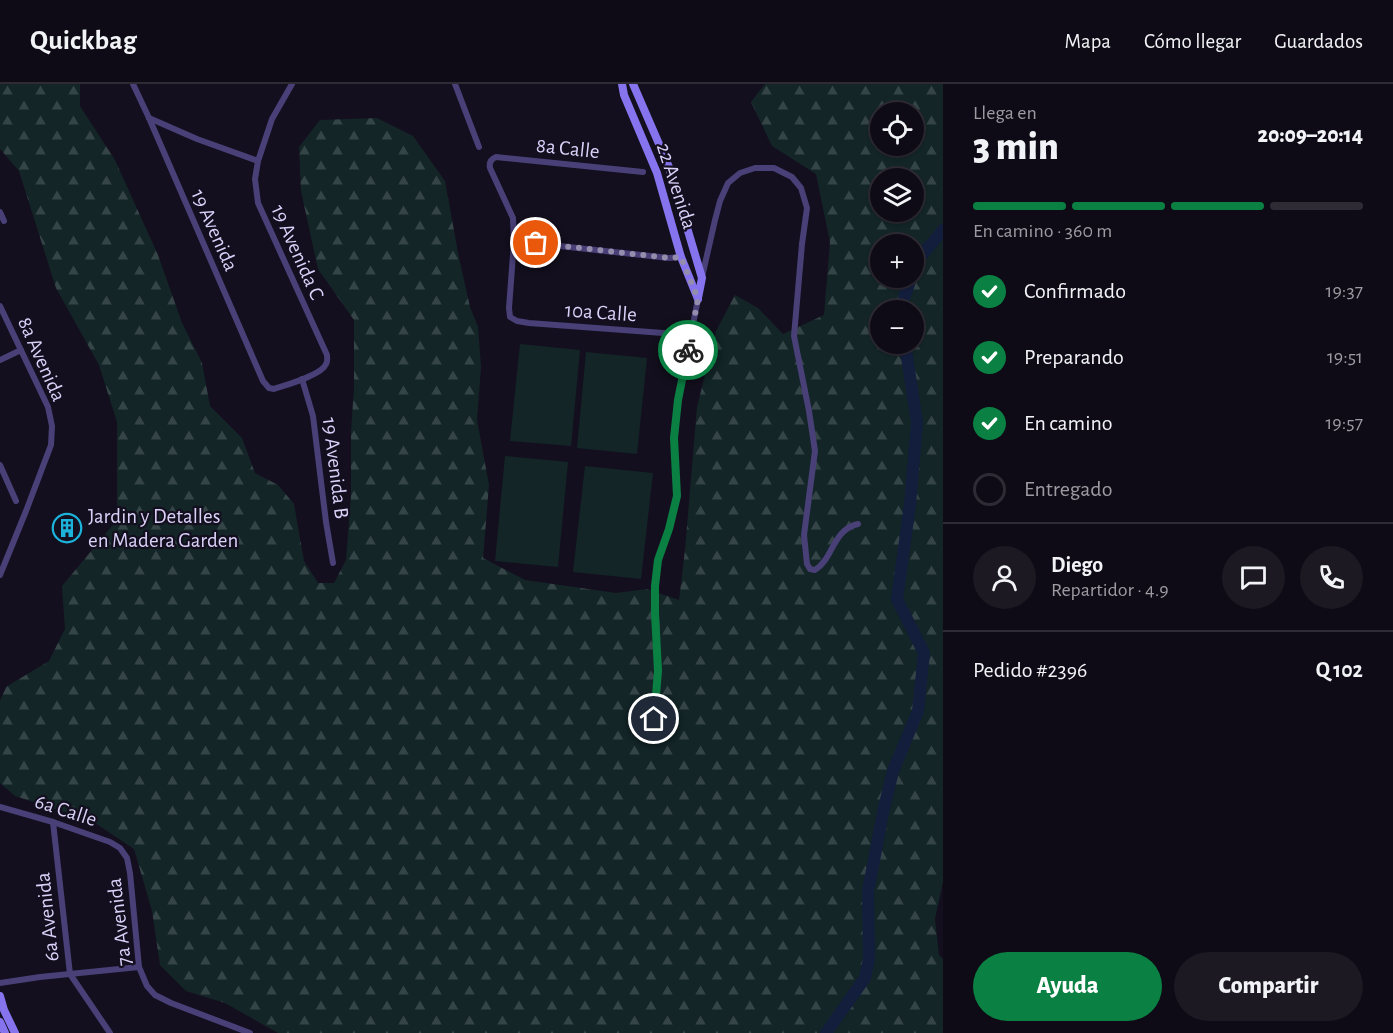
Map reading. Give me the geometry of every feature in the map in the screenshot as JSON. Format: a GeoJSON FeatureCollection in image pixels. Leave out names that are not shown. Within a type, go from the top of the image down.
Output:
{"type":"FeatureCollection","features":[{"type":"Feature","properties":{"kind":"street","name":"19 Avenida"},"geometry":{"type":"LineString","coordinates":[[133,84],[263,381],[269,388],[274,389],[302,379]]}},
{"type":"Feature","properties":{"kind":"street","name":"19 Avenida C"},"geometry":{"type":"LineString","coordinates":[[292,84],[272,118],[258,161],[255,179],[258,204],[327,355],[326,365],[318,372],[302,379]]}},
{"type":"Feature","properties":{"kind":"street"},"geometry":{"type":"LineString","coordinates":[[455,84],[479,147]]}},
{"type":"Feature","properties":{"kind":"street","name":"22 Avenida"},"geometry":{"type":"LineString","coordinates":[[621,84],[657,173],[681,257],[698,299]]}},
{"type":"Feature","properties":{"kind":"street","name":"22 Avenida"},"geometry":{"type":"LineString","coordinates":[[633,84],[669,167],[702,278]]}},
{"type":"Feature","properties":{"kind":"street"},"geometry":{"type":"LineString","coordinates":[[149,118],[197,139],[258,161]]}},
{"type":"Feature","properties":{"kind":"street","name":"8a Calle"},"geometry":{"type":"LineString","coordinates":[[513,241],[513,218],[490,168],[491,161],[496,157],[643,172]]}},
{"type":"Feature","properties":{"kind":"street"},"geometry":{"type":"LineString","coordinates":[[657,173],[669,167]]}},
{"type":"Feature","properties":{"kind":"street"},"geometry":{"type":"LineString","coordinates":[[654,719],[658,671],[655,586],[658,560],[677,496],[674,438],[678,400],[717,210],[728,183],[740,173],[755,168],[774,168],[792,177],[801,188],[807,208],[794,336],[815,451],[804,535],[807,564],[810,569],[815,570],[821,566],[835,541],[849,528],[858,524]]}},
{"type":"Feature","properties":{"kind":"street"},"geometry":{"type":"LineString","coordinates":[[0,212],[4,220]]}},
{"type":"Feature","properties":{"kind":"street"},"geometry":{"type":"LineString","coordinates":[[513,241],[669,258],[681,257]]}},
{"type":"Feature","properties":{"kind":"street","name":"10a Calle"},"geometry":{"type":"LineString","coordinates":[[513,241],[509,308],[510,317],[517,321],[690,335]]}},
{"type":"Feature","properties":{"kind":"street","name":"8a Avenida"},"geometry":{"type":"LineString","coordinates":[[0,306],[48,407],[52,426],[51,445],[0,574]]}},
{"type":"Feature","properties":{"kind":"street"},"geometry":{"type":"LineString","coordinates":[[0,360],[21,350]]}},
{"type":"Feature","properties":{"kind":"street","name":"19 Avenida B"},"geometry":{"type":"LineString","coordinates":[[302,379],[314,416],[333,562]]}},
{"type":"Feature","properties":{"kind":"street"},"geometry":{"type":"LineString","coordinates":[[0,465],[16,501]]}},
{"type":"Feature","properties":{"kind":"street","name":"6a Calle"},"geometry":{"type":"LineString","coordinates":[[0,807],[53,822],[110,842],[120,848]]}},
{"type":"Feature","properties":{"kind":"street","name":"6a Avenida"},"geometry":{"type":"LineString","coordinates":[[53,822],[70,974],[110,1033]]}},
{"type":"Feature","properties":{"kind":"street","name":"7a Avenida"},"geometry":{"type":"LineString","coordinates":[[120,848],[127,858],[130,873],[139,968],[147,986],[155,995],[171,1003],[250,1033]]}},
{"type":"Feature","properties":{"kind":"street"},"geometry":{"type":"LineString","coordinates":[[0,983],[139,968]]}},
{"type":"Feature","properties":{"kind":"street"},"geometry":{"type":"LineString","coordinates":[[0,996],[4,1027],[15,1033]]}},
{"type":"Feature","properties":{"kind":"green space"},"geometry":{"type":"Polygon","coordinates":[[[0,84],[80,84],[80,106],[115,160],[158,255],[182,323],[202,363],[210,406],[242,438],[255,473],[278,485],[294,504],[304,561],[318,583],[334,583],[346,560],[351,496],[354,320],[318,269],[301,191],[299,147],[320,120],[377,118],[413,136],[445,181],[470,307],[478,327],[481,367],[477,420],[489,485],[483,558],[525,580],[616,593],[647,589],[679,600],[697,407],[716,331],[735,295],[758,308],[783,334],[824,315],[830,242],[816,174],[772,146],[751,102],[765,84],[943,84],[943,882],[935,919],[939,955],[943,959],[943,1033],[278,1033],[225,1003],[186,991],[160,965],[152,911],[134,849],[92,821],[15,796],[0,783],[0,701],[6,687],[49,661],[65,629],[62,586],[117,520],[117,422],[99,365],[56,288],[19,171],[0,149],[0,84]]]}},
{"type":"Feature","properties":{"kind":"green space"},"geometry":{"type":"Polygon","coordinates":[[[520,344],[580,350],[571,446],[510,441],[520,344]]]}},
{"type":"Feature","properties":{"kind":"green space"},"geometry":{"type":"Polygon","coordinates":[[[586,352],[647,358],[637,454],[577,448],[586,352]]]}},
{"type":"Feature","properties":{"kind":"green space"},"geometry":{"type":"Polygon","coordinates":[[[505,456],[568,462],[558,567],[495,561],[505,456]]]}},
{"type":"Feature","properties":{"kind":"green space"},"geometry":{"type":"Polygon","coordinates":[[[585,466],[653,473],[641,579],[573,572],[585,466]]]}},
{"type":"Feature","properties":{"kind":"waterway"},"geometry":{"type":"LineString","coordinates":[[924,253],[943,230]]}},
{"type":"Feature","properties":{"kind":"waterway"},"geometry":{"type":"LineString","coordinates":[[903,300],[908,288]]}},
{"type":"Feature","properties":{"kind":"waterway"},"geometry":{"type":"LineString","coordinates":[[826,1033],[865,978],[869,959],[868,891],[884,808],[893,771],[918,711],[924,653],[897,599],[910,505],[917,422],[907,354]]}},
{"type":"Feature","properties":{"kind":"way so far"},"geometry":{"type":"LineString","coordinates":[[536,243],[669,258],[681,257],[698,299],[688,350]]}},
{"type":"Feature","properties":{"kind":"place","name":"Jardin y Detalles en Madera Garden"},"geometry":{"type":"Point","coordinates":[67,528]}},
{"type":"Feature","properties":{"kind":"route"},"geometry":{"type":"LineString","coordinates":[[654,719],[658,671],[655,586],[658,560],[673,516],[677,496],[674,438],[678,400],[688,350]]}}]}
